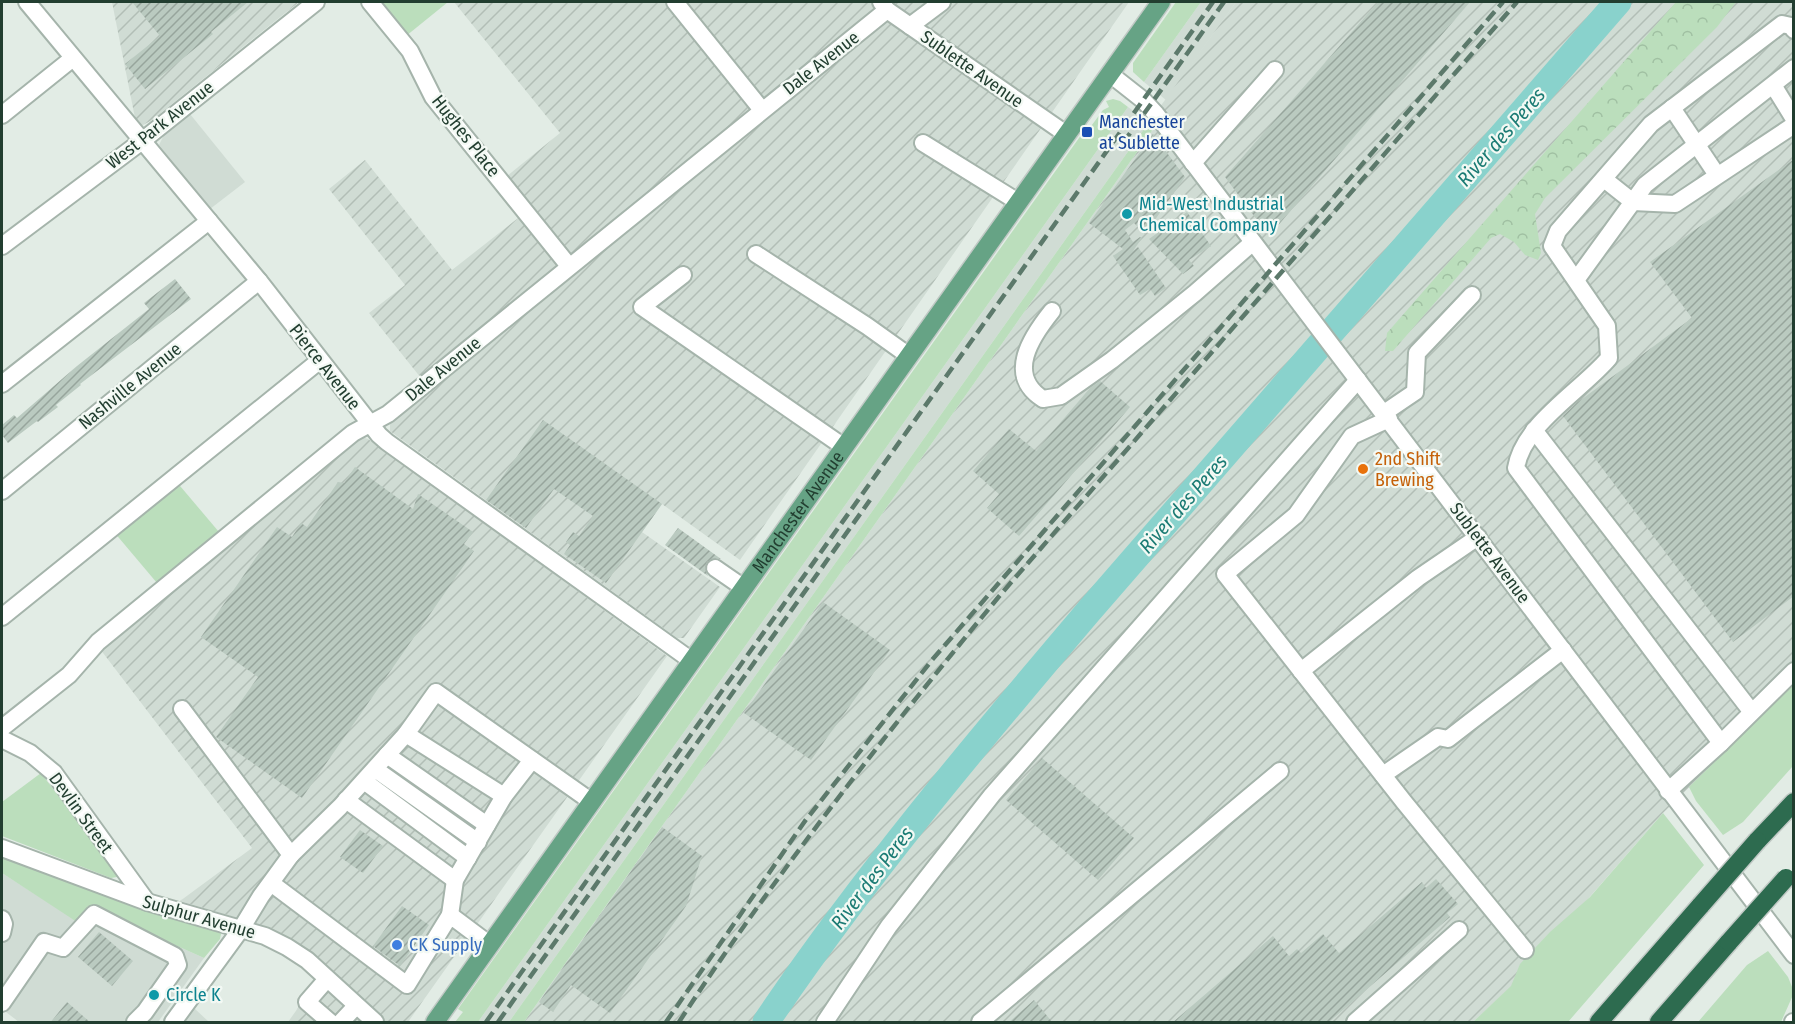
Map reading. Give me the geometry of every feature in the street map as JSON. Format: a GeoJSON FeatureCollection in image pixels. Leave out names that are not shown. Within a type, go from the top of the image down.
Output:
{"type":"FeatureCollection","features":[{"type":"Feature","properties":{"kind":"highway"},"geometry":{"type":"LineString","coordinates":[[1599,1023],[1701,904],[1794,802]]}},
{"type":"Feature","properties":{"kind":"highway"},"geometry":{"type":"LineString","coordinates":[[1659,1023],[1790,874]]}},
{"type":"Feature","properties":{"kind":"main road","name":"Manchester Avenue"},"geometry":{"type":"LineString","coordinates":[[435,1023],[1161,2]]}},
{"type":"Feature","properties":{"kind":"street","name":"Pierce Avenue"},"geometry":{"type":"LineString","coordinates":[[27,2],[259,281],[370,425],[396,449],[692,661]]}},
{"type":"Feature","properties":{"kind":"street","name":"West Park Avenue"},"geometry":{"type":"LineString","coordinates":[[2,246],[142,141],[316,2]]}},
{"type":"Feature","properties":{"kind":"street","name":"Hughes Place"},"geometry":{"type":"LineString","coordinates":[[370,2],[410,51],[434,97],[569,266]]}},
{"type":"Feature","properties":{"kind":"street"},"geometry":{"type":"LineString","coordinates":[[675,2],[762,110]]}},
{"type":"Feature","properties":{"kind":"street"},"geometry":{"type":"LineString","coordinates":[[910,26],[942,2]]}},
{"type":"Feature","properties":{"kind":"street","name":"Dale Avenue"},"geometry":{"type":"LineString","coordinates":[[2,728],[69,675],[98,642],[353,433],[388,414],[762,110],[884,6]]}},
{"type":"Feature","properties":{"kind":"street","name":"Sublette Avenue"},"geometry":{"type":"LineString","coordinates":[[884,6],[1066,134]]}},
{"type":"Feature","properties":{"kind":"street"},"geometry":{"type":"LineString","coordinates":[[1721,743],[1516,468],[1527,439],[1534,430],[1573,392],[1594,376],[1609,358],[1607,326],[1552,246],[1558,231],[1652,124],[1782,24],[1791,26],[1794,30]]}},
{"type":"Feature","properties":{"kind":"street"},"geometry":{"type":"LineString","coordinates":[[2,115],[73,58]]}},
{"type":"Feature","properties":{"kind":"street"},"geometry":{"type":"LineString","coordinates":[[1576,280],[1645,185],[1794,68]]}},
{"type":"Feature","properties":{"kind":"street"},"geometry":{"type":"LineString","coordinates":[[1193,163],[1275,70]]}},
{"type":"Feature","properties":{"kind":"street","name":"Sublette Avenue"},"geometry":{"type":"LineString","coordinates":[[1110,74],[1150,106],[1794,955]]}},
{"type":"Feature","properties":{"kind":"street"},"geometry":{"type":"LineString","coordinates":[[1773,85],[1794,119]]}},
{"type":"Feature","properties":{"kind":"street"},"geometry":{"type":"LineString","coordinates":[[1672,108],[1717,176]]}},
{"type":"Feature","properties":{"kind":"street"},"geometry":{"type":"LineString","coordinates":[[1604,179],[1633,202],[1675,204],[1794,125]]}},
{"type":"Feature","properties":{"kind":"street"},"geometry":{"type":"LineString","coordinates":[[923,143],[1018,202]]}},
{"type":"Feature","properties":{"kind":"street"},"geometry":{"type":"LineString","coordinates":[[2,384],[209,221]]}},
{"type":"Feature","properties":{"kind":"street"},"geometry":{"type":"LineString","coordinates":[[1053,310],[1034,333],[1025,354],[1025,376],[1032,392],[1043,399],[1061,396],[1112,360],[1252,243]]}},
{"type":"Feature","properties":{"kind":"street"},"geometry":{"type":"LineString","coordinates":[[756,254],[909,356]]}},
{"type":"Feature","properties":{"kind":"street"},"geometry":{"type":"LineString","coordinates":[[683,275],[642,307],[844,447]]}},
{"type":"Feature","properties":{"kind":"street","name":"Nashville Avenue"},"geometry":{"type":"LineString","coordinates":[[2,491],[259,281]]}},
{"type":"Feature","properties":{"kind":"street"},"geometry":{"type":"LineString","coordinates":[[1472,295],[1417,353],[1415,392],[1387,416],[1352,436],[1296,515],[1225,574],[1383,776],[1525,950]]}},
{"type":"Feature","properties":{"kind":"street"},"geometry":{"type":"LineString","coordinates":[[2,617],[319,361]]}},
{"type":"Feature","properties":{"kind":"street"},"geometry":{"type":"LineString","coordinates":[[825,1023],[889,926],[992,795],[1353,374]]}},
{"type":"Feature","properties":{"kind":"street"},"geometry":{"type":"LineString","coordinates":[[1534,430],[1751,711]]}},
{"type":"Feature","properties":{"kind":"street"},"geometry":{"type":"LineString","coordinates":[[1301,671],[1418,578],[1478,537]]}},
{"type":"Feature","properties":{"kind":"street"},"geometry":{"type":"LineString","coordinates":[[715,568],[744,588]]}},
{"type":"Feature","properties":{"kind":"street"},"geometry":{"type":"LineString","coordinates":[[1383,776],[1438,737],[1448,739],[1563,650]]}},
{"type":"Feature","properties":{"kind":"street"},"geometry":{"type":"LineString","coordinates":[[1668,791],[1794,671]]}},
{"type":"Feature","properties":{"kind":"street"},"geometry":{"type":"LineString","coordinates":[[173,1023],[241,930],[291,855],[346,800],[406,734],[436,692],[592,802]]}},
{"type":"Feature","properties":{"kind":"street"},"geometry":{"type":"LineString","coordinates":[[182,709],[291,855]]}},
{"type":"Feature","properties":{"kind":"street"},"geometry":{"type":"LineString","coordinates":[[406,734],[504,796]]}},
{"type":"Feature","properties":{"kind":"street","name":"Devlin Street"},"geometry":{"type":"LineString","coordinates":[[2,739],[30,753],[54,773],[147,903]]}},
{"type":"Feature","properties":{"kind":"street"},"geometry":{"type":"LineString","coordinates":[[387,755],[487,825]]}},
{"type":"Feature","properties":{"kind":"street"},"geometry":{"type":"LineString","coordinates":[[271,883],[407,985],[450,915],[455,880],[504,796],[532,760]]}},
{"type":"Feature","properties":{"kind":"street"},"geometry":{"type":"LineString","coordinates":[[980,1023],[1281,771]]}},
{"type":"Feature","properties":{"kind":"street"},"geometry":{"type":"LineString","coordinates":[[369,775],[478,842]]}},
{"type":"Feature","properties":{"kind":"street"},"geometry":{"type":"LineString","coordinates":[[369,775],[468,858]]}},
{"type":"Feature","properties":{"kind":"street"},"geometry":{"type":"LineString","coordinates":[[346,800],[455,880]]}},
{"type":"Feature","properties":{"kind":"street","name":"Sulphur Avenue"},"geometry":{"type":"LineString","coordinates":[[2,848],[147,903],[265,936],[307,960],[375,1023]]}},
{"type":"Feature","properties":{"kind":"street"},"geometry":{"type":"LineString","coordinates":[[2,1003],[44,942],[63,948],[94,914],[175,956],[178,965],[135,1023]]}},
{"type":"Feature","properties":{"kind":"street"},"geometry":{"type":"LineString","coordinates":[[450,915],[490,945]]}},
{"type":"Feature","properties":{"kind":"street"},"geometry":{"type":"LineString","coordinates":[[2,919],[4,924],[2,933]]}},
{"type":"Feature","properties":{"kind":"street"},"geometry":{"type":"LineString","coordinates":[[1355,1023],[1459,930]]}},
{"type":"Feature","properties":{"kind":"street"},"geometry":{"type":"LineString","coordinates":[[327,979],[307,1002],[330,1023]]}},
{"type":"Feature","properties":{"kind":"street"},"geometry":{"type":"LineString","coordinates":[[341,1023],[356,1005]]}},
{"type":"Feature","properties":{"kind":"shaded area"},"geometry":{"type":"Polygon","coordinates":[[[112,2],[299,2],[143,125],[136,123],[112,2]]]}},
{"type":"Feature","properties":{"kind":"shaded area"},"geometry":{"type":"Polygon","coordinates":[[[454,2],[1129,2],[740,560],[662,504],[642,532],[720,587],[684,638],[677,638],[390,431],[390,421],[576,267],[506,177],[560,133],[454,2]]]}},
{"type":"Feature","properties":{"kind":"shaded area"},"geometry":{"type":"Polygon","coordinates":[[[1201,2],[1236,2],[1166,100],[1144,82],[1201,2]]]}},
{"type":"Feature","properties":{"kind":"shaded area"},"geometry":{"type":"Polygon","coordinates":[[[1236,2],[1793,2],[1793,685],[1663,813],[1512,986],[1473,1022],[524,1022],[1154,128],[1149,122],[1236,2]]]}},
{"type":"Feature","properties":{"kind":"shaded area"},"geometry":{"type":"Polygon","coordinates":[[[1128,107],[1149,122],[509,1022],[478,1022],[1128,107]]]}},
{"type":"Feature","properties":{"kind":"shaded area"},"geometry":{"type":"Polygon","coordinates":[[[190,114],[245,182],[210,209],[159,145],[164,135],[190,114]]]}},
{"type":"Feature","properties":{"kind":"shaded area"},"geometry":{"type":"Polygon","coordinates":[[[365,160],[452,270],[522,215],[561,264],[421,378],[369,313],[405,285],[329,189],[365,160]]]}},
{"type":"Feature","properties":{"kind":"shaded area"},"geometry":{"type":"Polygon","coordinates":[[[357,438],[368,439],[667,656],[408,1022],[288,1022],[328,966],[271,928],[180,901],[252,848],[100,649],[357,438]]]}},
{"type":"Feature","properties":{"kind":"shaded area"},"geometry":{"type":"Polygon","coordinates":[[[2,873],[77,921],[88,906],[204,958],[158,1022],[19,1022],[2,1009],[2,873]]]}},
{"type":"Feature","properties":{"kind":"shaded area"},"geometry":{"type":"Polygon","coordinates":[[[194,1008],[209,1022],[184,1022],[194,1008]]]}},
{"type":"Feature","properties":{"kind":"green space"},"geometry":{"type":"Polygon","coordinates":[[[378,2],[448,2],[406,36],[378,2]]]}},
{"type":"Feature","properties":{"kind":"green space"},"geometry":{"type":"Polygon","coordinates":[[[1176,2],[1201,2],[1144,82],[1133,72],[1133,63],[1176,2]]]}},
{"type":"Feature","properties":{"kind":"green space"},"geometry":{"type":"Polygon","coordinates":[[[1676,2],[1736,2],[1717,27],[1545,198],[1535,214],[1541,253],[1538,260],[1525,255],[1514,242],[1500,234],[1491,238],[1393,351],[1385,351],[1387,333],[1676,2]]]}},
{"type":"Feature","properties":{"kind":"green space"},"geometry":{"type":"Polygon","coordinates":[[[1113,99],[1128,107],[478,1022],[455,1022],[463,1012],[458,1009],[1084,131],[1089,133],[1091,131],[1089,129],[1103,110],[1109,107],[1106,101],[1113,99]]]}},
{"type":"Feature","properties":{"kind":"green space"},"geometry":{"type":"Polygon","coordinates":[[[1149,122],[1154,128],[524,1022],[509,1022],[1149,122]]]}},
{"type":"Feature","properties":{"kind":"green space"},"geometry":{"type":"Polygon","coordinates":[[[175,480],[219,532],[157,583],[114,532],[175,480]]]}},
{"type":"Feature","properties":{"kind":"green space"},"geometry":{"type":"Polygon","coordinates":[[[1793,685],[1793,766],[1743,822],[1723,835],[1696,801],[1689,787],[1793,685]]]}},
{"type":"Feature","properties":{"kind":"green space"},"geometry":{"type":"Polygon","coordinates":[[[41,773],[117,873],[117,877],[111,878],[2,836],[2,802],[41,773]]]}},
{"type":"Feature","properties":{"kind":"green space"},"geometry":{"type":"Polygon","coordinates":[[[1663,813],[1704,865],[1568,1022],[1473,1022],[1511,986],[1520,964],[1550,932],[1590,897],[1663,813]]]}},
{"type":"Feature","properties":{"kind":"green space"},"geometry":{"type":"Polygon","coordinates":[[[2,855],[218,930],[221,934],[220,939],[204,958],[88,906],[77,922],[2,873],[2,855]]]}},
{"type":"Feature","properties":{"kind":"green space"},"geometry":{"type":"Polygon","coordinates":[[[1768,951],[1793,987],[1793,995],[1781,1022],[1698,1022],[1747,965],[1768,951]]]}},
{"type":"Feature","properties":{"kind":"building"},"geometry":{"type":"Polygon","coordinates":[[[132,2],[248,2],[211,32],[213,34],[145,89],[125,64],[160,36],[132,2]]]}},
{"type":"Feature","properties":{"kind":"building"},"geometry":{"type":"Polygon","coordinates":[[[1378,2],[1470,2],[1269,236],[1225,177],[1378,2]]]}},
{"type":"Feature","properties":{"kind":"building","name":"Mid-West Industrial Chemical Company"},"geometry":{"type":"Polygon","coordinates":[[[1153,134],[1185,177],[1145,234],[1134,223],[1125,230],[1133,242],[1142,238],[1133,251],[1138,247],[1166,288],[1155,296],[1150,289],[1140,295],[1113,256],[1123,249],[1089,223],[1153,134]]]}},
{"type":"Feature","properties":{"kind":"building"},"geometry":{"type":"Polygon","coordinates":[[[1794,159],[1794,596],[1733,642],[1563,416],[1578,402],[1692,318],[1650,262],[1794,159]]]}},
{"type":"Feature","properties":{"kind":"building"},"geometry":{"type":"Polygon","coordinates":[[[1187,212],[1211,246],[1189,260],[1194,266],[1183,274],[1149,239],[1187,212]]]}},
{"type":"Feature","properties":{"kind":"building"},"geometry":{"type":"Polygon","coordinates":[[[175,279],[191,299],[80,384],[56,405],[58,407],[8,443],[2,435],[2,425],[14,415],[17,418],[77,366],[149,309],[144,303],[175,279]]]}},
{"type":"Feature","properties":{"kind":"building"},"geometry":{"type":"Polygon","coordinates":[[[1100,381],[1130,407],[1019,536],[987,508],[999,494],[973,471],[1009,429],[1036,451],[1090,388],[1100,381]]]}},
{"type":"Feature","properties":{"kind":"building"},"geometry":{"type":"Polygon","coordinates":[[[543,420],[662,504],[606,583],[564,554],[570,545],[566,542],[573,532],[579,536],[593,516],[554,489],[526,528],[486,500],[543,420]]]}},
{"type":"Feature","properties":{"kind":"building"},"geometry":{"type":"Polygon","coordinates":[[[355,467],[413,509],[418,494],[473,532],[464,544],[474,551],[302,798],[216,737],[258,677],[201,637],[277,527],[292,537],[301,523],[307,527],[338,482],[344,483],[355,467]]]}},
{"type":"Feature","properties":{"kind":"building"},"geometry":{"type":"Polygon","coordinates":[[[678,528],[721,559],[715,558],[707,562],[705,568],[708,576],[665,545],[678,528]]]}},
{"type":"Feature","properties":{"kind":"building"},"geometry":{"type":"Polygon","coordinates":[[[823,602],[890,650],[811,760],[744,713],[823,602]]]}},
{"type":"Feature","properties":{"kind":"building"},"geometry":{"type":"Polygon","coordinates":[[[1042,758],[1134,838],[1098,880],[1006,800],[1042,758]]]}},
{"type":"Feature","properties":{"kind":"building"},"geometry":{"type":"Polygon","coordinates":[[[662,827],[702,856],[686,906],[610,1013],[571,985],[553,1012],[539,1002],[662,827]]]}},
{"type":"Feature","properties":{"kind":"building"},"geometry":{"type":"Polygon","coordinates":[[[360,830],[383,846],[363,873],[340,857],[360,830]]]}},
{"type":"Feature","properties":{"kind":"building"},"geometry":{"type":"Polygon","coordinates":[[[1436,879],[1458,904],[1447,913],[1450,917],[1328,1023],[1172,1023],[1273,936],[1289,956],[1297,949],[1301,953],[1323,934],[1339,953],[1422,882],[1426,888],[1436,879]]]}},
{"type":"Feature","properties":{"kind":"building"},"geometry":{"type":"Polygon","coordinates":[[[402,906],[429,925],[400,966],[373,946],[402,906]]]}},
{"type":"Feature","properties":{"kind":"building","name":"Circle K"},"geometry":{"type":"Polygon","coordinates":[[[99,932],[133,961],[112,986],[78,957],[99,932]]]}},
{"type":"Feature","properties":{"kind":"building"},"geometry":{"type":"Polygon","coordinates":[[[1034,1000],[1053,1023],[1008,1023],[1034,1000]]]}},
{"type":"Feature","properties":{"kind":"building"},"geometry":{"type":"Polygon","coordinates":[[[67,1002],[91,1023],[50,1023],[67,1002]]]}},
{"type":"Feature","properties":{"kind":"waterway","name":"River des Peres"},"geometry":{"type":"LineString","coordinates":[[766,1022],[841,916],[1004,712],[1088,612],[1618,2]]}},
{"type":"Feature","properties":{"kind":"railway"},"geometry":{"type":"LineString","coordinates":[[486,1022],[1213,2]]}},
{"type":"Feature","properties":{"kind":"railway"},"geometry":{"type":"LineString","coordinates":[[1123,143],[1224,2]]}},
{"type":"Feature","properties":{"kind":"railway"},"geometry":{"type":"LineString","coordinates":[[666,1022],[805,821],[932,660],[1503,2]]}},
{"type":"Feature","properties":{"kind":"railway"},"geometry":{"type":"LineString","coordinates":[[679,1022],[793,857],[916,698],[1001,594],[1517,2]]}},
{"type":"Feature","properties":{"kind":"railway"},"geometry":{"type":"LineString","coordinates":[[498,1022],[870,500]]}},
{"type":"Feature","properties":{"kind":"place","name":"Manchester at Sublette"},"geometry":{"type":"Point","coordinates":[1087,132]}},
{"type":"Feature","properties":{"kind":"place","name":"Mid-West Industrial Chemical Company"},"geometry":{"type":"Point","coordinates":[1127,214]}},
{"type":"Feature","properties":{"kind":"place","name":"2nd Shift Brewing"},"geometry":{"type":"Point","coordinates":[1363,469]}},
{"type":"Feature","properties":{"kind":"place","name":"CK Supply"},"geometry":{"type":"Point","coordinates":[397,945]}},
{"type":"Feature","properties":{"kind":"place","name":"Circle K"},"geometry":{"type":"Point","coordinates":[154,995]}}]}
